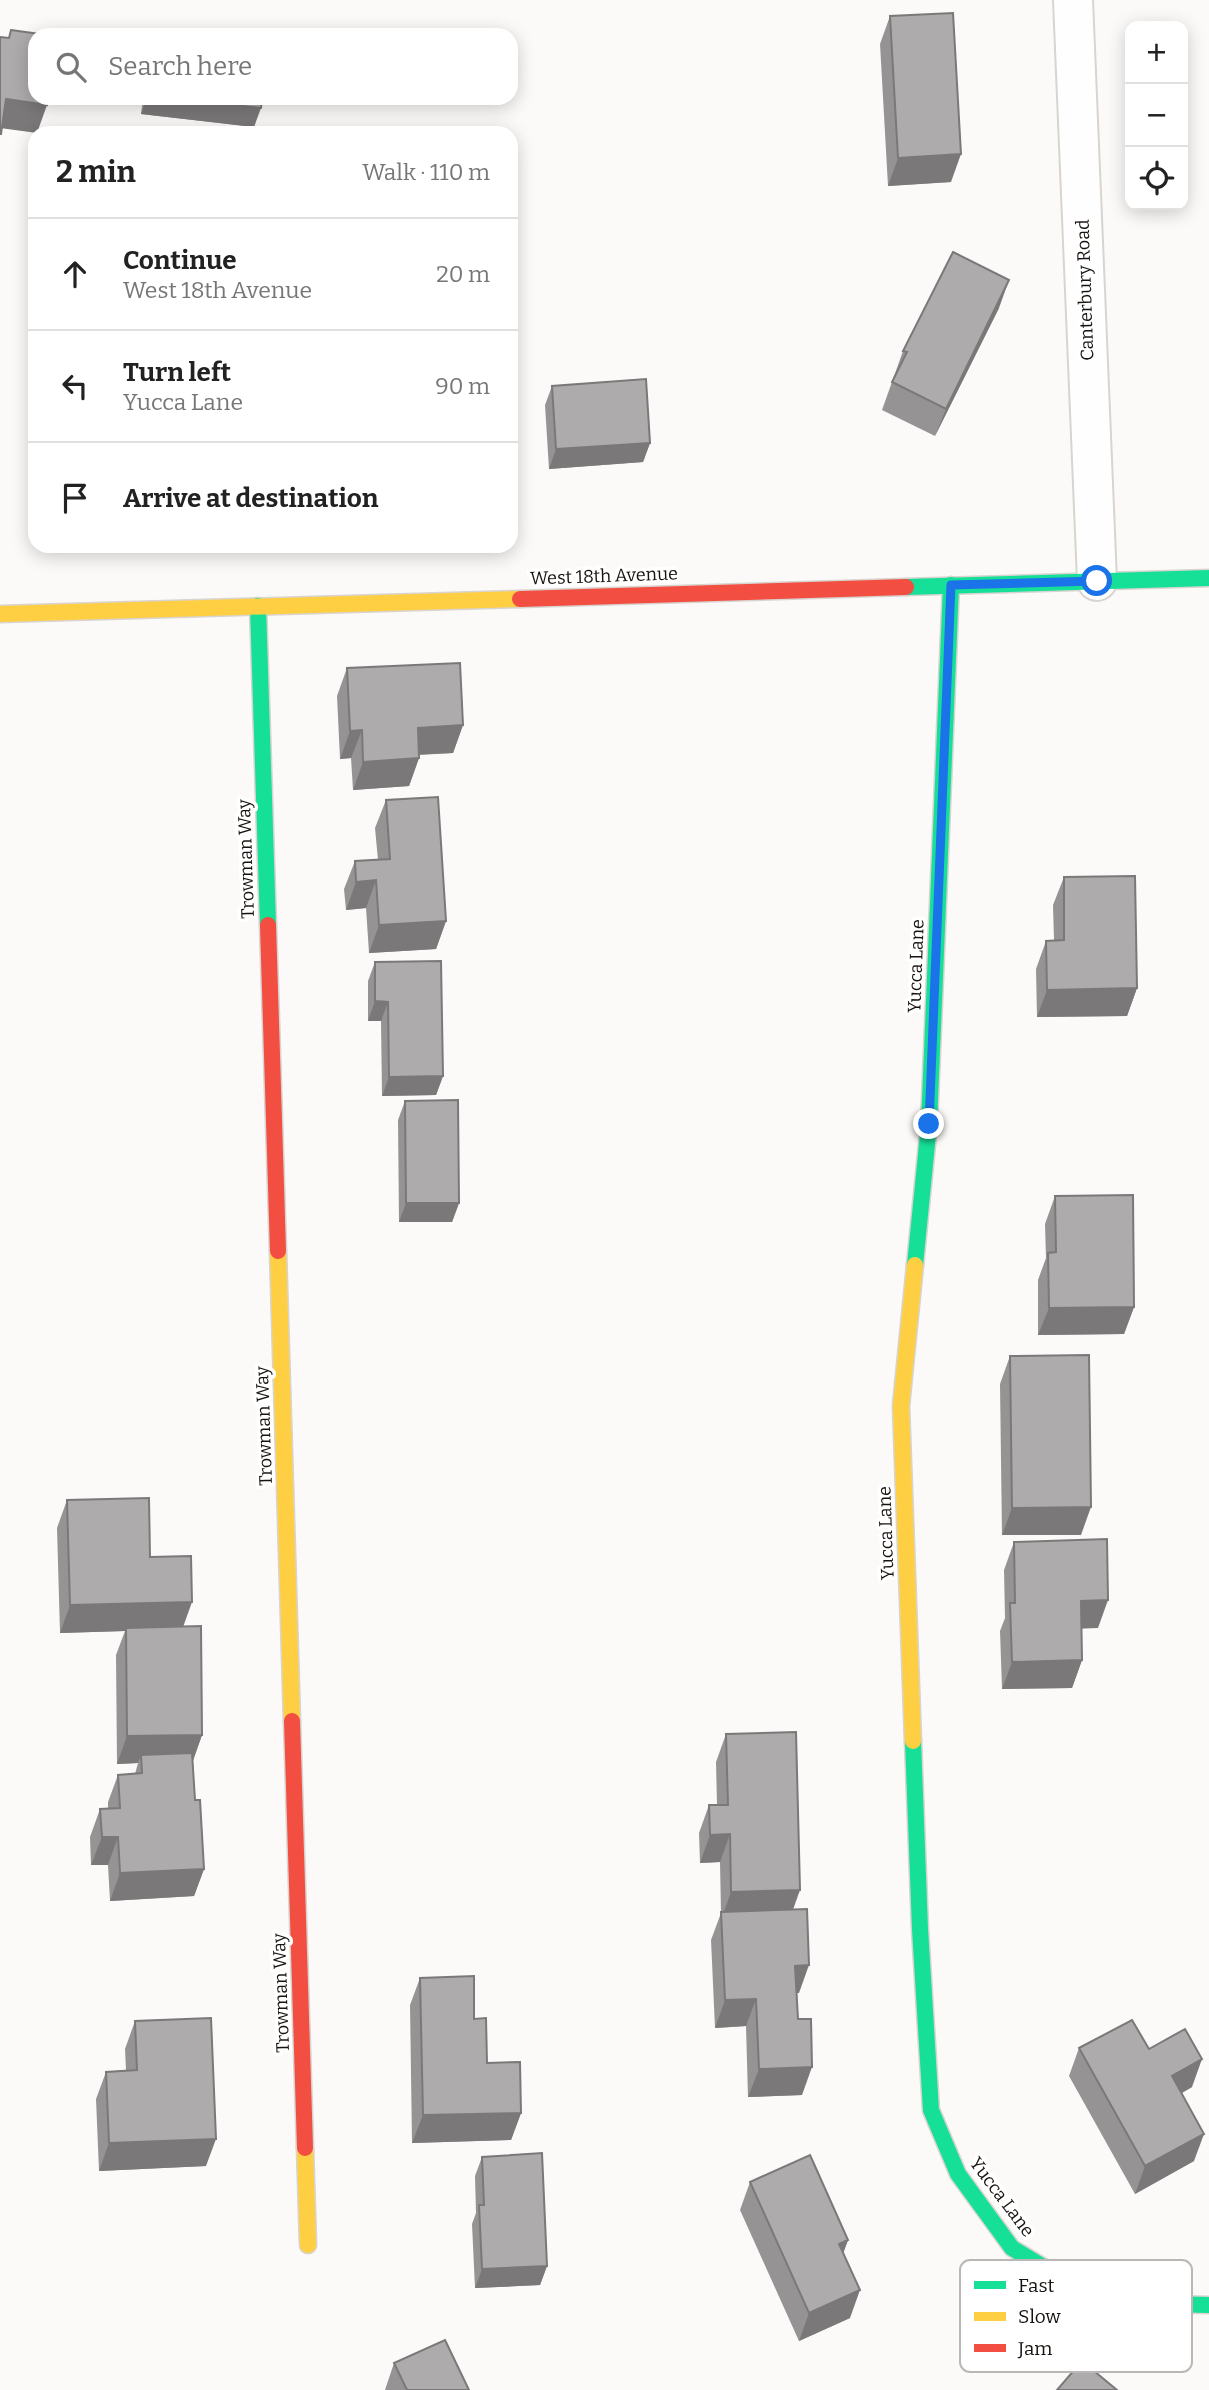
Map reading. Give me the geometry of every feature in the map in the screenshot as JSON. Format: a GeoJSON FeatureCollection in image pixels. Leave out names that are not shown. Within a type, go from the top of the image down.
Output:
{"type":"FeatureCollection","features":[{"type":"Feature","properties":{"kind":"street","name":"Canterbury Road"},"geometry":{"type":"LineString","coordinates":[[1073,0],[1097,581]]}},
{"type":"Feature","properties":{"kind":"street","name":"West 18th Avenue"},"geometry":{"type":"LineString","coordinates":[[0,614],[1209,578]]}},
{"type":"Feature","properties":{"kind":"street","name":"Yucca Lane"},"geometry":{"type":"LineString","coordinates":[[951,585],[929,1124],[901,1406],[920,1929],[931,2110],[958,2174],[1012,2248],[1032,2260]]}},
{"type":"Feature","properties":{"kind":"street","name":"Trowman Way"},"geometry":{"type":"LineString","coordinates":[[258,606],[309,2245]]}},
{"type":"Feature","properties":{"kind":"building"},"geometry":{"type":"Polygon","coordinates":[[[953,13],[961,154],[898,158],[890,16],[953,13]]]}},
{"type":"Feature","properties":{"kind":"building"},"geometry":{"type":"Polygon","coordinates":[[[11,30],[28,32],[28,102],[6,99],[0,134],[0,37],[9,38],[11,30]]]}},
{"type":"Feature","properties":{"kind":"building"},"geometry":{"type":"Polygon","coordinates":[[[236,105],[261,105],[261,108],[236,105]]]}},
{"type":"Feature","properties":{"kind":"building"},"geometry":{"type":"Polygon","coordinates":[[[953,252],[1009,280],[946,409],[892,382],[907,352],[903,351],[953,252]]]}},
{"type":"Feature","properties":{"kind":"building"},"geometry":{"type":"Polygon","coordinates":[[[646,379],[650,443],[556,449],[552,386],[646,379]]]}},
{"type":"Feature","properties":{"kind":"building"},"geometry":{"type":"Polygon","coordinates":[[[460,663],[463,725],[418,728],[419,758],[363,762],[362,730],[350,731],[347,668],[460,663]]]}},
{"type":"Feature","properties":{"kind":"building"},"geometry":{"type":"Polygon","coordinates":[[[438,797],[446,921],[379,925],[376,880],[356,882],[355,861],[390,859],[386,800],[438,797]]]}},
{"type":"Feature","properties":{"kind":"building"},"geometry":{"type":"Polygon","coordinates":[[[1135,876],[1137,988],[1047,990],[1046,941],[1064,940],[1064,877],[1135,876]]]}},
{"type":"Feature","properties":{"kind":"building"},"geometry":{"type":"Polygon","coordinates":[[[441,961],[443,1076],[389,1077],[388,1002],[375,1001],[375,962],[441,961]]]}},
{"type":"Feature","properties":{"kind":"building"},"geometry":{"type":"Polygon","coordinates":[[[458,1100],[459,1203],[406,1203],[405,1101],[458,1100]]]}},
{"type":"Feature","properties":{"kind":"building"},"geometry":{"type":"Polygon","coordinates":[[[1133,1195],[1134,1307],[1049,1308],[1048,1253],[1056,1252],[1055,1196],[1133,1195]]]}},
{"type":"Feature","properties":{"kind":"building"},"geometry":{"type":"Polygon","coordinates":[[[1089,1355],[1091,1507],[1012,1508],[1010,1356],[1089,1355]]]}},
{"type":"Feature","properties":{"kind":"building"},"geometry":{"type":"Polygon","coordinates":[[[149,1498],[150,1557],[191,1556],[192,1602],[70,1605],[67,1500],[149,1498]]]}},
{"type":"Feature","properties":{"kind":"building"},"geometry":{"type":"Polygon","coordinates":[[[1107,1539],[1108,1600],[1081,1601],[1082,1660],[1012,1662],[1010,1603],[1015,1603],[1014,1542],[1107,1539]]]}},
{"type":"Feature","properties":{"kind":"building"},"geometry":{"type":"Polygon","coordinates":[[[201,1626],[202,1735],[127,1736],[126,1628],[201,1626]]]}},
{"type":"Feature","properties":{"kind":"building"},"geometry":{"type":"Polygon","coordinates":[[[796,1732],[800,1890],[731,1892],[730,1834],[710,1835],[709,1805],[728,1805],[726,1734],[796,1732]]]}},
{"type":"Feature","properties":{"kind":"building"},"geometry":{"type":"Polygon","coordinates":[[[192,1753],[195,1800],[200,1800],[204,1869],[120,1873],[118,1837],[102,1837],[100,1809],[120,1808],[118,1775],[142,1773],[141,1755],[192,1753]]]}},
{"type":"Feature","properties":{"kind":"building"},"geometry":{"type":"Polygon","coordinates":[[[807,1909],[809,1965],[795,1966],[798,2019],[811,2019],[812,2067],[759,2069],[756,1999],[725,2000],[721,1912],[807,1909]]]}},
{"type":"Feature","properties":{"kind":"building"},"geometry":{"type":"Polygon","coordinates":[[[474,1976],[474,2019],[486,2018],[487,2063],[520,2062],[521,2113],[423,2115],[420,1978],[474,1976]]]}},
{"type":"Feature","properties":{"kind":"building"},"geometry":{"type":"Polygon","coordinates":[[[211,2018],[216,2139],[109,2143],[106,2072],[137,2070],[135,2021],[211,2018]]]}},
{"type":"Feature","properties":{"kind":"building"},"geometry":{"type":"Polygon","coordinates":[[[1132,2020],[1149,2049],[1185,2029],[1202,2059],[1172,2076],[1204,2134],[1145,2166],[1079,2048],[1132,2020]]]}},
{"type":"Feature","properties":{"kind":"building"},"geometry":{"type":"Polygon","coordinates":[[[542,2153],[547,2266],[482,2269],[479,2205],[484,2205],[482,2157],[542,2153]]]}},
{"type":"Feature","properties":{"kind":"building"},"geometry":{"type":"Polygon","coordinates":[[[810,2155],[848,2240],[839,2244],[860,2290],[809,2313],[750,2182],[810,2155]]]}},
{"type":"Feature","properties":{"kind":"building"},"geometry":{"type":"Polygon","coordinates":[[[445,2340],[469,2390],[407,2390],[394,2363],[445,2340]]]}},
{"type":"Feature","properties":{"kind":"building"},"geometry":{"type":"Polygon","coordinates":[[[1073,2372],[1095,2372],[1117,2390],[1057,2390],[1073,2372]]]}},
{"type":"Feature","properties":{"kind":"traffic: fast"},"geometry":{"type":"LineString","coordinates":[[906,587],[1209,578]]}},
{"type":"Feature","properties":{"kind":"traffic: fast"},"geometry":{"type":"LineString","coordinates":[[915,1265],[929,1124],[951,585]]}},
{"type":"Feature","properties":{"kind":"traffic: fast"},"geometry":{"type":"LineString","coordinates":[[258,606],[268,925]]}},
{"type":"Feature","properties":{"kind":"traffic: fast"},"geometry":{"type":"LineString","coordinates":[[913,1741],[920,1929],[931,2110],[958,2174],[1012,2248],[1032,2260]]}},
{"type":"Feature","properties":{"kind":"traffic: fast"},"geometry":{"type":"LineString","coordinates":[[1192,2305],[1209,2305]]}},
{"type":"Feature","properties":{"kind":"traffic: slow"},"geometry":{"type":"LineString","coordinates":[[0,614],[520,599]]}},
{"type":"Feature","properties":{"kind":"traffic: slow"},"geometry":{"type":"LineString","coordinates":[[278,1251],[292,1721]]}},
{"type":"Feature","properties":{"kind":"traffic: slow"},"geometry":{"type":"LineString","coordinates":[[913,1741],[901,1406],[915,1265]]}},
{"type":"Feature","properties":{"kind":"traffic: slow"},"geometry":{"type":"LineString","coordinates":[[305,2148],[308,2245]]}},
{"type":"Feature","properties":{"kind":"traffic: jam"},"geometry":{"type":"LineString","coordinates":[[520,599],[906,587]]}},
{"type":"Feature","properties":{"kind":"traffic: jam"},"geometry":{"type":"LineString","coordinates":[[268,925],[278,1251]]}},
{"type":"Feature","properties":{"kind":"traffic: jam"},"geometry":{"type":"LineString","coordinates":[[292,1721],[305,2148]]}},
{"type":"Feature","properties":{"kind":"route"},"geometry":{"type":"LineString","coordinates":[[929,1124],[951,585],[1097,581]]}}]}
